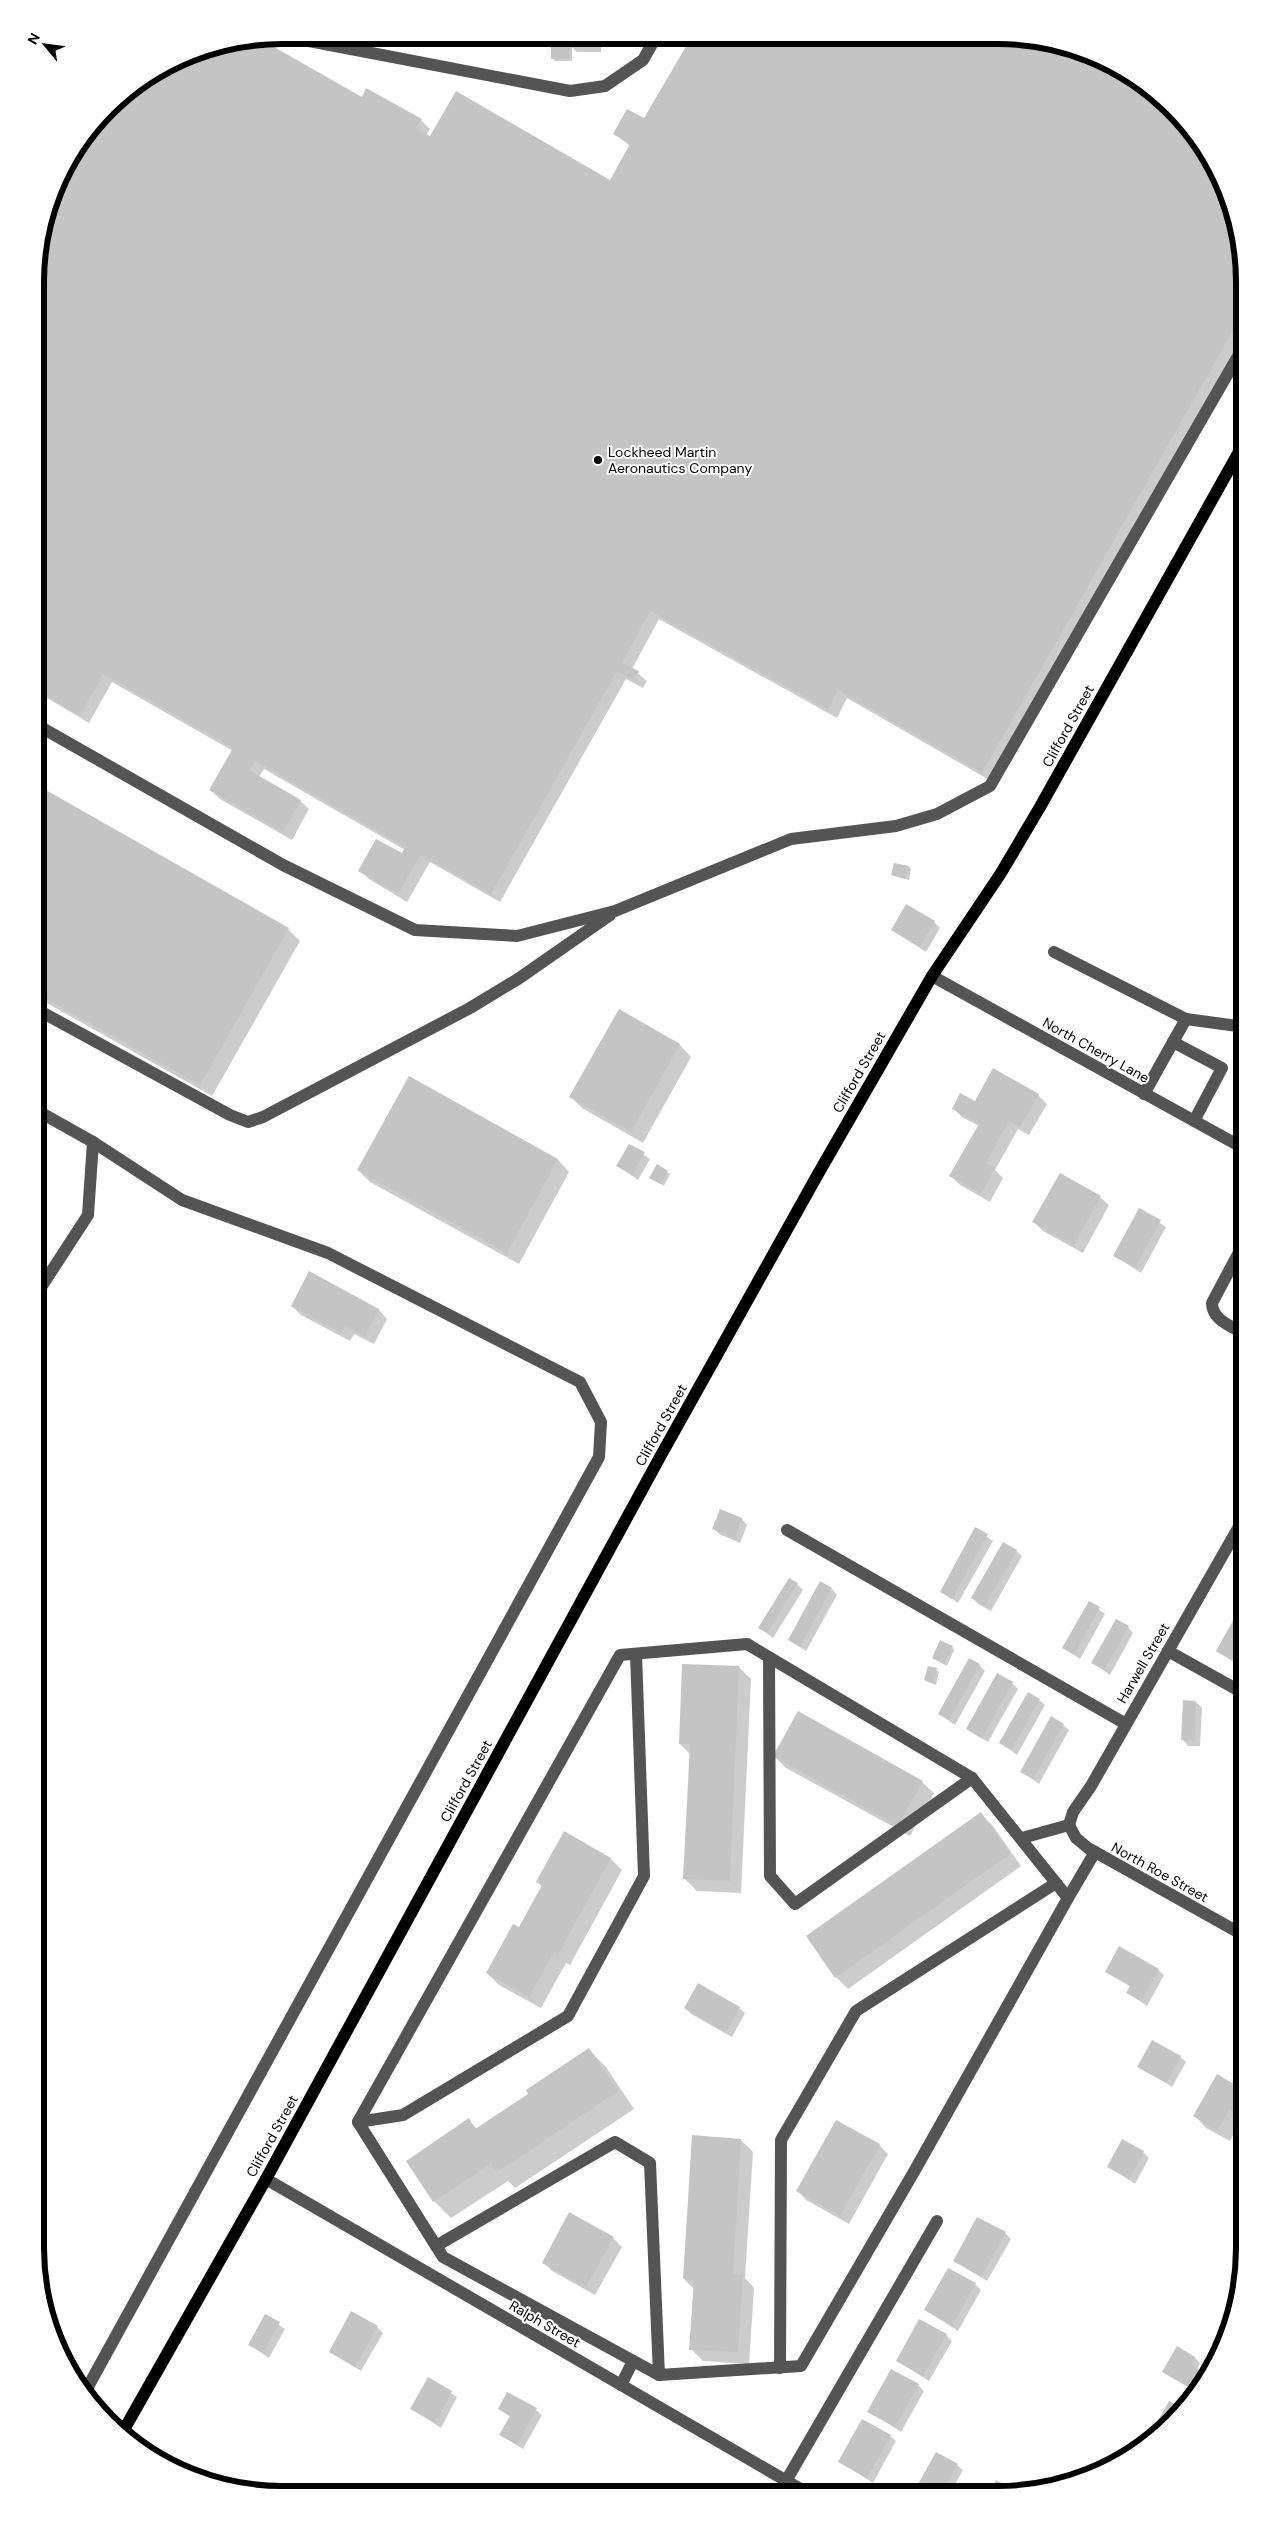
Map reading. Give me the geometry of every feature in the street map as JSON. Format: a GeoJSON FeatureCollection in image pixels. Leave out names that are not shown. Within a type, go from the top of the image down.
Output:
{"type":"FeatureCollection","features":[{"type":"Feature","properties":{"kind":"main road","name":"Clifford Street"},"geometry":{"type":"LineString","coordinates":[[125,2427],[266,2179],[665,1448],[818,1174],[932,976],[1001,873],[1040,807],[1236,457]]}},
{"type":"Feature","properties":{"kind":"street"},"geometry":{"type":"LineString","coordinates":[[325,44],[570,91],[605,86],[643,60],[652,44]]}},
{"type":"Feature","properties":{"kind":"street"},"geometry":{"type":"LineString","coordinates":[[44,728],[282,865],[415,930],[517,936],[615,912],[790,839],[896,826],[937,814],[990,786],[1236,360]]}},
{"type":"Feature","properties":{"kind":"street"},"geometry":{"type":"LineString","coordinates":[[44,1013],[230,1115],[248,1122],[263,1117],[470,1008],[518,979],[615,912]]}},
{"type":"Feature","properties":{"kind":"street"},"geometry":{"type":"LineString","coordinates":[[1054,952],[1186,1019],[1236,1027]]}},
{"type":"Feature","properties":{"kind":"street","name":"North Cherry Lane"},"geometry":{"type":"LineString","coordinates":[[932,976],[1236,1144]]}},
{"type":"Feature","properties":{"kind":"street"},"geometry":{"type":"LineString","coordinates":[[1144,1094],[1186,1019]]}},
{"type":"Feature","properties":{"kind":"street"},"geometry":{"type":"LineString","coordinates":[[1173,1042],[1222,1068],[1194,1122]]}},
{"type":"Feature","properties":{"kind":"street"},"geometry":{"type":"LineString","coordinates":[[44,1114],[93,1142],[182,1200],[328,1253],[580,1382],[601,1422],[599,1457],[88,2386]]}},
{"type":"Feature","properties":{"kind":"street"},"geometry":{"type":"LineString","coordinates":[[44,1283],[88,1215],[93,1142]]}},
{"type":"Feature","properties":{"kind":"street"},"geometry":{"type":"LineString","coordinates":[[1236,1258],[1212,1303],[1212,1310],[1216,1317],[1236,1329]]}},
{"type":"Feature","properties":{"kind":"street"},"geometry":{"type":"LineString","coordinates":[[787,1530],[1126,1724]]}},
{"type":"Feature","properties":{"kind":"street","name":"Harwell Street"},"geometry":{"type":"LineString","coordinates":[[1069,1826],[1073,1812],[1126,1724],[1236,1532]]}},
{"type":"Feature","properties":{"kind":"street"},"geometry":{"type":"LineString","coordinates":[[358,2122],[620,1655],[747,1644],[972,1778],[1022,1838],[1068,1898]]}},
{"type":"Feature","properties":{"kind":"street"},"geometry":{"type":"LineString","coordinates":[[1168,1651],[1236,1689]]}},
{"type":"Feature","properties":{"kind":"street"},"geometry":{"type":"LineString","coordinates":[[358,2122],[403,2116],[568,2016],[644,1876],[636,1654]]}},
{"type":"Feature","properties":{"kind":"street"},"geometry":{"type":"LineString","coordinates":[[769,1658],[770,1876],[795,1904],[972,1778]]}},
{"type":"Feature","properties":{"kind":"street"},"geometry":{"type":"LineString","coordinates":[[1022,1838],[1069,1826]]}},
{"type":"Feature","properties":{"kind":"street","name":"North Roe Street"},"geometry":{"type":"LineString","coordinates":[[1069,1826],[1076,1838],[1095,1852],[1236,1931]]}},
{"type":"Feature","properties":{"kind":"street"},"geometry":{"type":"LineString","coordinates":[[358,2122],[440,2252],[633,2361],[659,2375],[801,2366],[915,2170],[1095,1852]]}},
{"type":"Feature","properties":{"kind":"street"},"geometry":{"type":"LineString","coordinates":[[780,2368],[781,2140],[856,2011],[1056,1883]]}},
{"type":"Feature","properties":{"kind":"street"},"geometry":{"type":"LineString","coordinates":[[432,2275],[440,2252],[615,2142],[650,2163],[659,2375]]}},
{"type":"Feature","properties":{"kind":"street","name":"Ralph Street"},"geometry":{"type":"LineString","coordinates":[[266,2179],[795,2486]]}},
{"type":"Feature","properties":{"kind":"street"},"geometry":{"type":"LineString","coordinates":[[786,2481],[937,2220]]}},
{"type":"Feature","properties":{"kind":"street"},"geometry":{"type":"LineString","coordinates":[[621,2385],[633,2361]]}},
{"type":"Feature","properties":{"kind":"building","name":"Lockheed Martin Aeronautics Company"},"geometry":{"type":"Polygon","coordinates":[[[269,44],[362,97],[366,88],[422,119],[416,128],[430,136],[456,91],[610,180],[630,144],[613,134],[627,109],[644,118],[687,44],[1013,44],[1044,48],[1074,56],[1103,68],[1130,84],[1155,103],[1177,125],[1196,150],[1212,177],[1224,206],[1232,236],[1236,267],[1236,325],[982,773],[838,690],[828,710],[650,611],[622,663],[639,671],[634,680],[617,671],[491,894],[420,855],[398,894],[358,871],[376,839],[402,853],[405,847],[255,761],[249,770],[301,800],[283,832],[209,790],[233,748],[103,674],[80,716],[44,694],[44,267],[48,236],[56,206],[76,163],[93,137],[125,103],[150,84],[191,62],[236,48],[269,44]]]}},
{"type":"Feature","properties":{"kind":"building"},"geometry":{"type":"Polygon","coordinates":[[[551,44],[596,44],[596,47],[570,46],[569,59],[551,59],[551,44]]]}},
{"type":"Feature","properties":{"kind":"building"},"geometry":{"type":"Polygon","coordinates":[[[44,789],[289,928],[200,1085],[44,997],[44,789]]]}},
{"type":"Feature","properties":{"kind":"building"},"geometry":{"type":"Polygon","coordinates":[[[894,863],[909,866],[906,879],[891,875],[894,863]]]}},
{"type":"Feature","properties":{"kind":"building"},"geometry":{"type":"Polygon","coordinates":[[[906,904],[935,921],[920,947],[891,930],[906,904]]]}},
{"type":"Feature","properties":{"kind":"building"},"geometry":{"type":"Polygon","coordinates":[[[619,1009],[680,1044],[631,1132],[569,1097],[619,1009]]]}},
{"type":"Feature","properties":{"kind":"building"},"geometry":{"type":"Polygon","coordinates":[[[993,1068],[1039,1094],[1020,1127],[1009,1121],[986,1163],[995,1168],[981,1194],[949,1176],[979,1124],[952,1109],[960,1093],[975,1101],[993,1068]]]}},
{"type":"Feature","properties":{"kind":"building"},"geometry":{"type":"Polygon","coordinates":[[[409,1076],[558,1159],[507,1253],[357,1170],[409,1076]]]}},
{"type":"Feature","properties":{"kind":"building"},"geometry":{"type":"Polygon","coordinates":[[[629,1144],[645,1152],[632,1175],[616,1166],[629,1144]]]}},
{"type":"Feature","properties":{"kind":"building"},"geometry":{"type":"Polygon","coordinates":[[[657,1164],[668,1171],[661,1184],[649,1178],[657,1164]]]}},
{"type":"Feature","properties":{"kind":"building"},"geometry":{"type":"Polygon","coordinates":[[[1060,1173],[1101,1196],[1074,1245],[1032,1222],[1060,1173]]]}},
{"type":"Feature","properties":{"kind":"building"},"geometry":{"type":"Polygon","coordinates":[[[1139,1208],[1161,1220],[1135,1268],[1113,1256],[1139,1208]]]}},
{"type":"Feature","properties":{"kind":"building"},"geometry":{"type":"Polygon","coordinates":[[[309,1271],[379,1309],[365,1336],[345,1326],[341,1333],[291,1306],[309,1271]]]}},
{"type":"Feature","properties":{"kind":"building"},"geometry":{"type":"Polygon","coordinates":[[[720,1509],[742,1518],[735,1538],[712,1529],[720,1509]]]}},
{"type":"Feature","properties":{"kind":"building"},"geometry":{"type":"Polygon","coordinates":[[[975,1527],[988,1534],[952,1599],[940,1592],[975,1527]]]}},
{"type":"Feature","properties":{"kind":"building"},"geometry":{"type":"Polygon","coordinates":[[[1003,1542],[1017,1550],[985,1606],[971,1598],[1003,1542]]]}},
{"type":"Feature","properties":{"kind":"building"},"geometry":{"type":"Polygon","coordinates":[[[789,1578],[798,1583],[767,1633],[758,1628],[789,1578]]]}},
{"type":"Feature","properties":{"kind":"building"},"geometry":{"type":"Polygon","coordinates":[[[820,1581],[832,1588],[800,1647],[788,1640],[820,1581]]]}},
{"type":"Feature","properties":{"kind":"building"},"geometry":{"type":"Polygon","coordinates":[[[1089,1601],[1100,1607],[1074,1655],[1062,1648],[1089,1601]]]}},
{"type":"Feature","properties":{"kind":"building"},"geometry":{"type":"Polygon","coordinates":[[[1236,1615],[1236,1651],[1231,1660],[1216,1651],[1236,1615]]]}},
{"type":"Feature","properties":{"kind":"building"},"geometry":{"type":"Polygon","coordinates":[[[1116,1619],[1129,1626],[1104,1670],[1091,1663],[1116,1619]]]}},
{"type":"Feature","properties":{"kind":"building"},"geometry":{"type":"Polygon","coordinates":[[[940,1640],[953,1646],[944,1664],[932,1658],[940,1640]]]}},
{"type":"Feature","properties":{"kind":"building"},"geometry":{"type":"Polygon","coordinates":[[[969,1658],[980,1664],[949,1720],[938,1714],[969,1658]]]}},
{"type":"Feature","properties":{"kind":"building"},"geometry":{"type":"Polygon","coordinates":[[[682,1664],[739,1666],[730,1881],[683,1879],[690,1744],[679,1744],[682,1664]]]}},
{"type":"Feature","properties":{"kind":"building"},"geometry":{"type":"Polygon","coordinates":[[[928,1666],[937,1668],[933,1683],[924,1680],[928,1666]]]}},
{"type":"Feature","properties":{"kind":"building"},"geometry":{"type":"Polygon","coordinates":[[[997,1673],[1013,1682],[982,1738],[966,1729],[997,1673]]]}},
{"type":"Feature","properties":{"kind":"building"},"geometry":{"type":"Polygon","coordinates":[[[1028,1692],[1040,1699],[1011,1750],[999,1743],[1028,1692]]]}},
{"type":"Feature","properties":{"kind":"building"},"geometry":{"type":"Polygon","coordinates":[[[1183,1700],[1196,1701],[1195,1741],[1181,1740],[1183,1700]]]}},
{"type":"Feature","properties":{"kind":"building"},"geometry":{"type":"Polygon","coordinates":[[[798,1711],[923,1781],[898,1826],[773,1756],[798,1711]]]}},
{"type":"Feature","properties":{"kind":"building"},"geometry":{"type":"Polygon","coordinates":[[[1051,1716],[1064,1724],[1033,1779],[1020,1772],[1051,1716]]]}},
{"type":"Feature","properties":{"kind":"building"},"geometry":{"type":"Polygon","coordinates":[[[981,1812],[1010,1854],[835,1978],[806,1936],[981,1812]]]}},
{"type":"Feature","properties":{"kind":"building"},"geometry":{"type":"Polygon","coordinates":[[[564,1831],[611,1858],[558,1954],[554,1952],[529,1997],[486,1973],[513,1924],[519,1927],[542,1885],[536,1882],[564,1831]]]}},
{"type":"Feature","properties":{"kind":"building"},"geometry":{"type":"Polygon","coordinates":[[[1119,1946],[1159,1969],[1141,2001],[1126,1993],[1130,1986],[1105,1972],[1119,1946]]]}},
{"type":"Feature","properties":{"kind":"building"},"geometry":{"type":"Polygon","coordinates":[[[698,1983],[740,2007],[726,2032],[684,2008],[698,1983]]]}},
{"type":"Feature","properties":{"kind":"building"},"geometry":{"type":"Polygon","coordinates":[[[1152,2040],[1181,2056],[1166,2083],[1137,2067],[1152,2040]]]}},
{"type":"Feature","properties":{"kind":"building"},"geometry":{"type":"Polygon","coordinates":[[[589,2048],[618,2091],[497,2172],[491,2163],[433,2202],[406,2161],[469,2118],[475,2129],[528,2094],[526,2090],[589,2048]]]}},
{"type":"Feature","properties":{"kind":"building"},"geometry":{"type":"Polygon","coordinates":[[[1217,2074],[1232,2083],[1236,2076],[1236,2114],[1229,2110],[1217,2130],[1193,2116],[1217,2074]]]}},
{"type":"Feature","properties":{"kind":"building"},"geometry":{"type":"Polygon","coordinates":[[[836,2120],[880,2144],[840,2216],[796,2191],[836,2120]]]}},
{"type":"Feature","properties":{"kind":"building"},"geometry":{"type":"Polygon","coordinates":[[[692,2135],[741,2139],[733,2274],[743,2275],[738,2352],[689,2350],[694,2280],[683,2279],[692,2135]]]}},
{"type":"Feature","properties":{"kind":"building"},"geometry":{"type":"Polygon","coordinates":[[[1122,2139],[1144,2151],[1129,2179],[1107,2167],[1122,2139]]]}},
{"type":"Feature","properties":{"kind":"building"},"geometry":{"type":"Polygon","coordinates":[[[569,2212],[614,2237],[586,2287],[542,2263],[569,2212]]]}},
{"type":"Feature","properties":{"kind":"building"},"geometry":{"type":"Polygon","coordinates":[[[977,2217],[1006,2232],[981,2277],[953,2261],[977,2217]]]}},
{"type":"Feature","properties":{"kind":"building"},"geometry":{"type":"Polygon","coordinates":[[[948,2268],[976,2283],[952,2326],[924,2310],[948,2268]]]}},
{"type":"Feature","properties":{"kind":"building"},"geometry":{"type":"Polygon","coordinates":[[[351,2311],[378,2326],[355,2367],[329,2352],[351,2311]]]}},
{"type":"Feature","properties":{"kind":"building"},"geometry":{"type":"Polygon","coordinates":[[[265,2314],[280,2322],[263,2353],[248,2345],[265,2314]]]}},
{"type":"Feature","properties":{"kind":"building"},"geometry":{"type":"Polygon","coordinates":[[[919,2319],[947,2334],[923,2376],[896,2361],[919,2319]]]}},
{"type":"Feature","properties":{"kind":"building"},"geometry":{"type":"Polygon","coordinates":[[[1177,2346],[1195,2357],[1191,2365],[1202,2371],[1190,2388],[1162,2372],[1177,2346]]]}},
{"type":"Feature","properties":{"kind":"building"},"geometry":{"type":"Polygon","coordinates":[[[891,2369],[919,2384],[895,2427],[867,2412],[891,2369]]]}},
{"type":"Feature","properties":{"kind":"building"},"geometry":{"type":"Polygon","coordinates":[[[428,2377],[452,2391],[435,2423],[410,2409],[428,2377]]]}},
{"type":"Feature","properties":{"kind":"building"},"geometry":{"type":"Polygon","coordinates":[[[507,2392],[537,2408],[517,2445],[499,2435],[510,2416],[498,2409],[507,2392]]]}},
{"type":"Feature","properties":{"kind":"building"},"geometry":{"type":"Polygon","coordinates":[[[1169,2401],[1177,2405],[1155,2427],[1169,2401]]]}},
{"type":"Feature","properties":{"kind":"building"},"geometry":{"type":"Polygon","coordinates":[[[862,2419],[891,2435],[867,2478],[838,2462],[862,2419]]]}},
{"type":"Feature","properties":{"kind":"building"},"geometry":{"type":"Polygon","coordinates":[[[936,2452],[958,2464],[945,2486],[917,2486],[936,2452]]]}},
{"type":"Feature","properties":{"kind":"building"},"geometry":{"type":"Polygon","coordinates":[[[996,2480],[1007,2486],[998,2486],[993,2486],[996,2480]]]}},
{"type":"Feature","properties":{"kind":"place","name":"Lockheed Martin Aeronautics Company"},"geometry":{"type":"Point","coordinates":[598,460]}}]}
